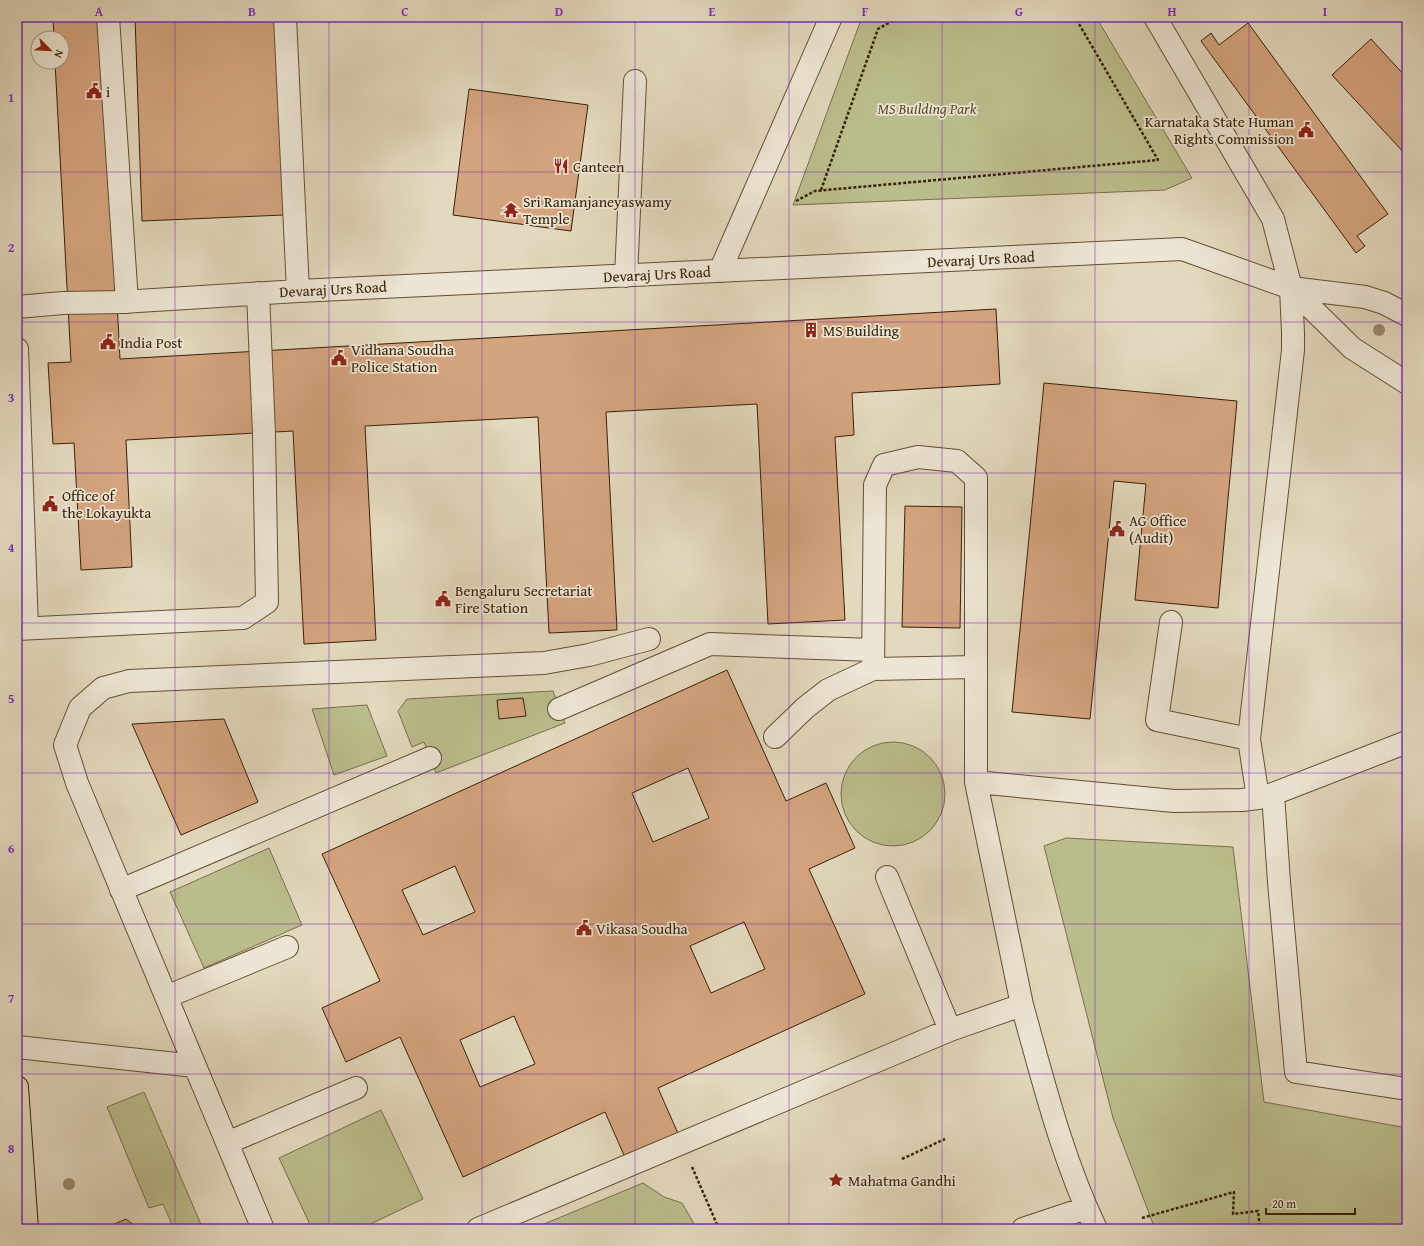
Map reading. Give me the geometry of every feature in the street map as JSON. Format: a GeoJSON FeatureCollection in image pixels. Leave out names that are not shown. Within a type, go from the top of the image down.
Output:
{"type":"FeatureCollection","features":[{"type":"Feature","properties":{"kind":"main road"},"geometry":{"type":"LineString","coordinates":[[17,1087],[27,1229]]}},
{"type":"Feature","properties":{"kind":"street"},"geometry":{"type":"LineString","coordinates":[[108,17],[127,302]]}},
{"type":"Feature","properties":{"kind":"street"},"geometry":{"type":"LineString","coordinates":[[285,17],[298,291]]}},
{"type":"Feature","properties":{"kind":"street"},"geometry":{"type":"LineString","coordinates":[[720,271],[831,17]]}},
{"type":"Feature","properties":{"kind":"street"},"geometry":{"type":"LineString","coordinates":[[1155,17],[1273,219],[1291,288],[1293,333],[1292,350],[1249,739],[1265,796],[1279,882],[1296,1072],[1407,1090]]}},
{"type":"Feature","properties":{"kind":"street"},"geometry":{"type":"LineString","coordinates":[[626,276],[635,81]]}},
{"type":"Feature","properties":{"kind":"street","name":"Devaraj Urs Road"},"geometry":{"type":"LineString","coordinates":[[17,307],[63,303],[127,302],[298,291],[1182,249],[1291,288],[1365,296],[1384,303],[1407,315]]}},
{"type":"Feature","properties":{"kind":"street","name":"Devaraj Urs Road"},"geometry":{"type":"LineString","coordinates":[[1291,288],[1352,348],[1407,384]]}},
{"type":"Feature","properties":{"kind":"street"},"geometry":{"type":"LineString","coordinates":[[17,349],[22,629],[243,618],[268,602],[264,434],[258,293]]}},
{"type":"Feature","properties":{"kind":"street"},"geometry":{"type":"LineString","coordinates":[[873,659],[875,485],[884,465],[918,457],[957,461],[976,478],[976,782],[1022,1004],[1065,1152],[1086,1208],[1096,1229]]}},
{"type":"Feature","properties":{"kind":"street"},"geometry":{"type":"LineString","coordinates":[[1171,622],[1157,720],[1249,739]]}},
{"type":"Feature","properties":{"kind":"street"},"geometry":{"type":"LineString","coordinates":[[263,1229],[77,782],[65,745],[80,708],[103,688],[129,681],[544,663],[589,655],[649,639]]}},
{"type":"Feature","properties":{"kind":"street"},"geometry":{"type":"LineString","coordinates":[[559,709],[710,644],[976,667]]}},
{"type":"Feature","properties":{"kind":"street"},"geometry":{"type":"LineString","coordinates":[[774,736],[805,708],[828,690],[873,659]]}},
{"type":"Feature","properties":{"kind":"street"},"geometry":{"type":"LineString","coordinates":[[976,782],[1174,801],[1242,800],[1265,796],[1407,742]]}},
{"type":"Feature","properties":{"kind":"street"},"geometry":{"type":"LineString","coordinates":[[122,890],[430,758]]}},
{"type":"Feature","properties":{"kind":"street"},"geometry":{"type":"LineString","coordinates":[[887,877],[950,1030]]}},
{"type":"Feature","properties":{"kind":"street"},"geometry":{"type":"LineString","coordinates":[[166,996],[287,947]]}},
{"type":"Feature","properties":{"kind":"street"},"geometry":{"type":"LineString","coordinates":[[478,1229],[950,1030],[1022,1004]]}},
{"type":"Feature","properties":{"kind":"street"},"geometry":{"type":"LineString","coordinates":[[17,1047],[195,1066]]}},
{"type":"Feature","properties":{"kind":"street"},"geometry":{"type":"LineString","coordinates":[[227,1143],[356,1088]]}},
{"type":"Feature","properties":{"kind":"street"},"geometry":{"type":"LineString","coordinates":[[1023,1229],[1086,1208]]}},
{"type":"Feature","properties":{"kind":"path"},"geometry":{"type":"LineString","coordinates":[[821,190],[878,29],[899,17]]}},
{"type":"Feature","properties":{"kind":"path"},"geometry":{"type":"LineString","coordinates":[[796,201],[815,191],[821,190],[1158,160],[1076,17]]}},
{"type":"Feature","properties":{"kind":"path"},"geometry":{"type":"LineString","coordinates":[[902,1159],[945,1139]]}},
{"type":"Feature","properties":{"kind":"path"},"geometry":{"type":"LineString","coordinates":[[682,1143],[719,1229]]}},
{"type":"Feature","properties":{"kind":"path"},"geometry":{"type":"LineString","coordinates":[[1142,1218],[1234,1192],[1233,1214],[1258,1211],[1260,1229]]}},
{"type":"Feature","properties":{"kind":"green space","name":"MS Building Park"},"geometry":{"type":"Polygon","coordinates":[[[862,17],[1096,17],[1192,178],[1165,190],[793,205],[862,17]]]}},
{"type":"Feature","properties":{"kind":"green space"},"geometry":{"type":"Polygon","coordinates":[[[553,691],[565,723],[436,773],[424,742],[412,747],[398,711],[407,699],[553,691]]]}},
{"type":"Feature","properties":{"kind":"green space"},"geometry":{"type":"Polygon","coordinates":[[[367,705],[387,756],[334,775],[312,709],[367,705]]]}},
{"type":"Feature","properties":{"kind":"green space"},"geometry":{"type":"Polygon","coordinates":[[[893,742],[913,746],[930,757],[941,774],[945,794],[941,814],[930,831],[913,842],[893,846],[873,842],[856,831],[845,814],[841,794],[845,774],[856,757],[873,746],[893,742]]]}},
{"type":"Feature","properties":{"kind":"green space"},"geometry":{"type":"Polygon","coordinates":[[[1066,838],[1233,847],[1264,1102],[1407,1128],[1407,1229],[1155,1229],[1113,1118],[1044,846],[1066,838]]]}},
{"type":"Feature","properties":{"kind":"green space"},"geometry":{"type":"Polygon","coordinates":[[[269,848],[302,925],[204,968],[170,892],[269,848]]]}},
{"type":"Feature","properties":{"kind":"green space"},"geometry":{"type":"Polygon","coordinates":[[[144,1092],[203,1229],[174,1229],[163,1204],[149,1208],[107,1107],[144,1092]]]}},
{"type":"Feature","properties":{"kind":"green space"},"geometry":{"type":"Polygon","coordinates":[[[381,1110],[423,1199],[360,1229],[312,1229],[279,1158],[381,1110]]]}},
{"type":"Feature","properties":{"kind":"green space"},"geometry":{"type":"Polygon","coordinates":[[[643,1183],[664,1197],[682,1203],[697,1229],[532,1229],[643,1183]]]}},
{"type":"Feature","properties":{"kind":"building","name":"MS Building"},"geometry":{"type":"Polygon","coordinates":[[[53,17],[102,17],[120,359],[996,309],[1000,384],[852,393],[854,435],[835,437],[845,620],[768,624],[757,404],[606,412],[617,630],[549,633],[538,417],[365,426],[376,640],[304,644],[293,431],[126,440],[132,567],[81,570],[74,443],[53,444],[48,363],[71,362],[55,70],[70,70],[70,30],[54,30],[53,17]]]}},
{"type":"Feature","properties":{"kind":"building"},"geometry":{"type":"Polygon","coordinates":[[[135,17],[278,17],[284,215],[142,221],[135,17]]]}},
{"type":"Feature","properties":{"kind":"building"},"geometry":{"type":"Polygon","coordinates":[[[1248,23],[1388,214],[1357,236],[1365,246],[1356,253],[1201,41],[1211,33],[1219,45],[1248,23]]]}},
{"type":"Feature","properties":{"kind":"building"},"geometry":{"type":"Polygon","coordinates":[[[1371,39],[1407,78],[1407,156],[1332,75],[1371,39]]]}},
{"type":"Feature","properties":{"kind":"building"},"geometry":{"type":"Polygon","coordinates":[[[469,89],[588,105],[571,231],[453,215],[469,89]]]}},
{"type":"Feature","properties":{"kind":"building"},"geometry":{"type":"Polygon","coordinates":[[[1044,383],[1237,401],[1218,608],[1135,600],[1146,484],[1114,481],[1090,719],[1012,712],[1044,383]]]}},
{"type":"Feature","properties":{"kind":"building"},"geometry":{"type":"Polygon","coordinates":[[[905,506],[962,507],[960,628],[902,627],[905,506]]]}},
{"type":"Feature","properties":{"kind":"building","name":"Vikasa Soudha"},"geometry":{"type":"Polygon","coordinates":[[[727,670],[786,801],[826,783],[855,848],[809,869],[865,994],[658,1088],[680,1138],[627,1162],[605,1112],[463,1177],[400,1037],[346,1062],[322,1008],[380,981],[322,854],[727,670]],[[688,768],[632,793],[653,842],[709,818],[688,768]],[[455,866],[402,890],[423,935],[475,912],[455,866]],[[744,922],[690,946],[711,993],[765,969],[744,922]],[[514,1016],[460,1040],[480,1087],[535,1064],[514,1016]]]}},
{"type":"Feature","properties":{"kind":"building"},"geometry":{"type":"Polygon","coordinates":[[[523,698],[526,716],[499,719],[497,700],[523,698]]]}},
{"type":"Feature","properties":{"kind":"building"},"geometry":{"type":"Polygon","coordinates":[[[224,719],[258,802],[181,835],[132,724],[224,719]]]}},
{"type":"Feature","properties":{"kind":"building"},"geometry":{"type":"Polygon","coordinates":[[[126,1219],[139,1229],[103,1229],[107,1227],[126,1219]]]}},
{"type":"Feature","properties":{"kind":"place","name":"i"},"geometry":{"type":"Point","coordinates":[94,91]}},
{"type":"Feature","properties":{"kind":"place","name":"Karnataka State Human Rights Commission"},"geometry":{"type":"Point","coordinates":[1306,130]}},
{"type":"Feature","properties":{"kind":"place","name":"Canteen"},"geometry":{"type":"Point","coordinates":[561,166]}},
{"type":"Feature","properties":{"kind":"place","name":"Sri Ramanjaneyaswamy Temple"},"geometry":{"type":"Point","coordinates":[511,210]}},
{"type":"Feature","properties":{"kind":"place","name":"MS Building"},"geometry":{"type":"Point","coordinates":[811,330]}},
{"type":"Feature","properties":{"kind":"place","name":"India Post"},"geometry":{"type":"Point","coordinates":[108,342]}},
{"type":"Feature","properties":{"kind":"place","name":"Vidhana Soudha Police Station"},"geometry":{"type":"Point","coordinates":[339,358]}},
{"type":"Feature","properties":{"kind":"place","name":"Office of the Lokayukta"},"geometry":{"type":"Point","coordinates":[50,504]}},
{"type":"Feature","properties":{"kind":"place","name":"AG Office (Audit)"},"geometry":{"type":"Point","coordinates":[1117,529]}},
{"type":"Feature","properties":{"kind":"place","name":"Bengaluru Secretariat Fire Station"},"geometry":{"type":"Point","coordinates":[443,599]}},
{"type":"Feature","properties":{"kind":"place","name":"Vikasa Soudha"},"geometry":{"type":"Point","coordinates":[584,928]}},
{"type":"Feature","properties":{"kind":"place","name":"Mahatma Gandhi"},"geometry":{"type":"Point","coordinates":[836,1180]}}]}
